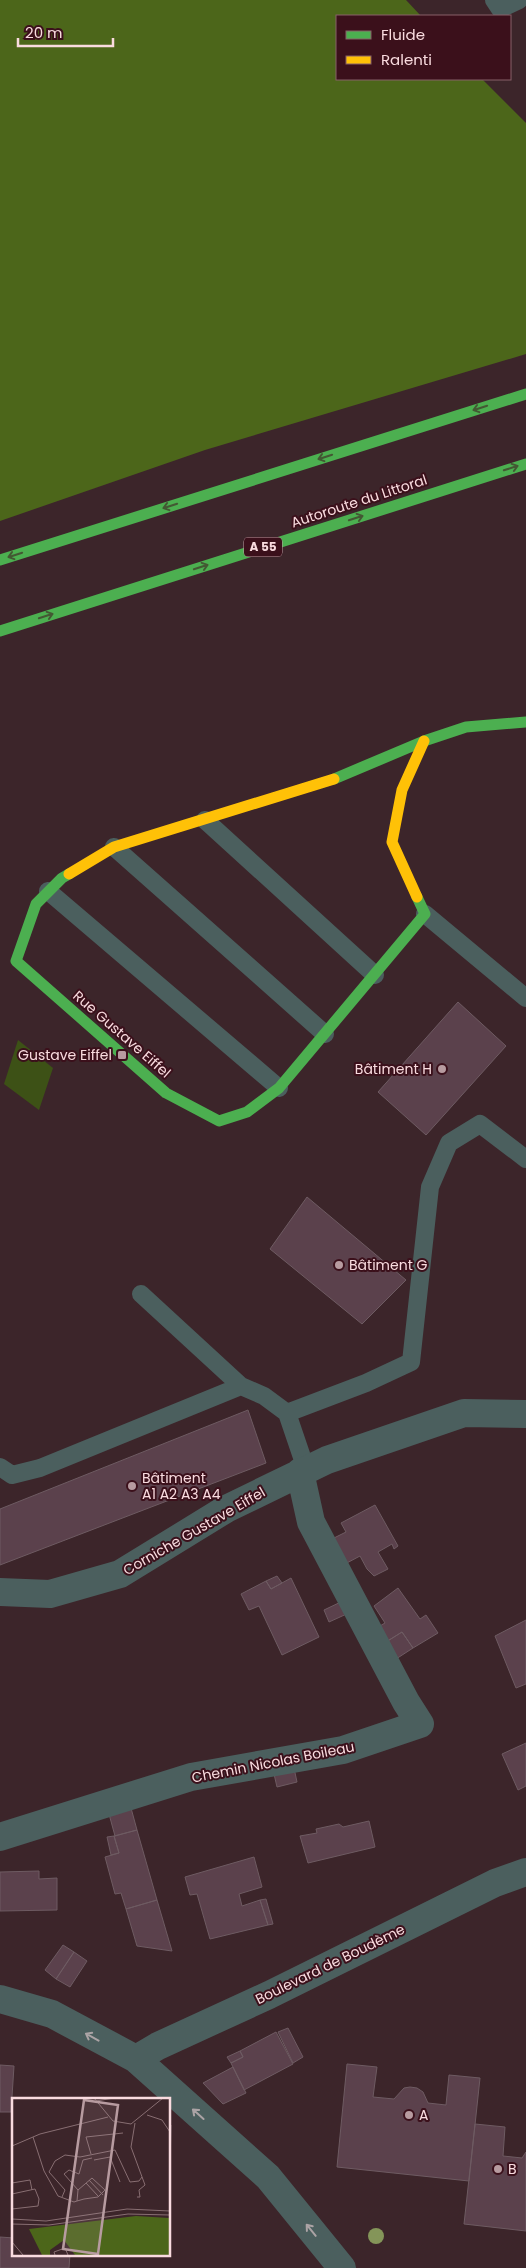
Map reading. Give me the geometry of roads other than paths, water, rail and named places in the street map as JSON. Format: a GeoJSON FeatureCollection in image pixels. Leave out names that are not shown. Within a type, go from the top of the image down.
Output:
{"type":"FeatureCollection","features":[{"type":"Feature","properties":{"kind":"main road"},"geometry":{"type":"LineString","coordinates":[[0,560],[526,394]]}},
{"type":"Feature","properties":{"kind":"main road","name":"Autoroute du Littoral"},"geometry":{"type":"LineString","coordinates":[[0,631],[526,464]]}},
{"type":"Feature","properties":{"kind":"main road","name":"Rue Gustave Eiffel"},"geometry":{"type":"LineString","coordinates":[[425,914],[279,1088],[248,1112],[219,1122],[166,1093],[16,961],[36,904],[62,878],[114,847],[320,785],[424,741],[466,728],[526,722]]}},
{"type":"Feature","properties":{"kind":"main road"},"geometry":{"type":"LineString","coordinates":[[424,741],[402,790],[392,842],[425,914]]}},
{"type":"Feature","properties":{"kind":"street","name":"Corniche Gustave Eiffel"},"geometry":{"type":"LineString","coordinates":[[0,1592],[50,1594],[120,1574],[226,1509],[327,1460],[464,1413],[526,1414]]}},
{"type":"Feature","properties":{"kind":"street","name":"Chemin Nicolas Boileau"},"geometry":{"type":"LineString","coordinates":[[0,1837],[191,1777],[343,1750],[420,1724],[406,1702],[311,1522],[303,1470]]}},
{"type":"Feature","properties":{"kind":"street","name":"Boulevard de Boudème"},"geometry":{"type":"LineString","coordinates":[[136,2059],[495,1883],[526,1872]]}},
{"type":"Feature","properties":{"kind":"street"},"geometry":{"type":"LineString","coordinates":[[0,1999],[52,2014],[136,2059],[268,2177],[342,2268]]}},
{"type":"Feature","properties":{"kind":"lane"},"geometry":{"type":"LineString","coordinates":[[494,0],[500,9],[519,0]]}},
{"type":"Feature","properties":{"kind":"lane"},"geometry":{"type":"LineString","coordinates":[[205,820],[375,975]]}},
{"type":"Feature","properties":{"kind":"lane"},"geometry":{"type":"LineString","coordinates":[[114,847],[325,1034]]}},
{"type":"Feature","properties":{"kind":"lane"},"geometry":{"type":"LineString","coordinates":[[48,891],[279,1088]]}},
{"type":"Feature","properties":{"kind":"lane"},"geometry":{"type":"LineString","coordinates":[[425,914],[526,998]]}},
{"type":"Feature","properties":{"kind":"lane"},"geometry":{"type":"LineString","coordinates":[[287,1413],[366,1383],[411,1362],[430,1187],[449,1143],[480,1124],[526,1158]]}},
{"type":"Feature","properties":{"kind":"lane"},"geometry":{"type":"LineString","coordinates":[[141,1294],[241,1386],[264,1396],[287,1413],[303,1470]]}},
{"type":"Feature","properties":{"kind":"lane"},"geometry":{"type":"LineString","coordinates":[[0,1466],[12,1475],[40,1468],[241,1386]]}},
{"type":"Feature","properties":{"kind":"place","name":"Gustave Eiffel"},"geometry":{"type":"Point","coordinates":[122,1055]}},
{"type":"Feature","properties":{"kind":"place","name":"Bâtiment H"},"geometry":{"type":"Point","coordinates":[442,1069]}},
{"type":"Feature","properties":{"kind":"place","name":"Bâtiment G"},"geometry":{"type":"Point","coordinates":[339,1265]}},
{"type":"Feature","properties":{"kind":"place","name":"Bâtiment A1 A2 A3 A4"},"geometry":{"type":"Point","coordinates":[132,1486]}},
{"type":"Feature","properties":{"kind":"place","name":"A"},"geometry":{"type":"Point","coordinates":[409,2115]}},
{"type":"Feature","properties":{"kind":"place","name":"B"},"geometry":{"type":"Point","coordinates":[498,2169]}}]}
